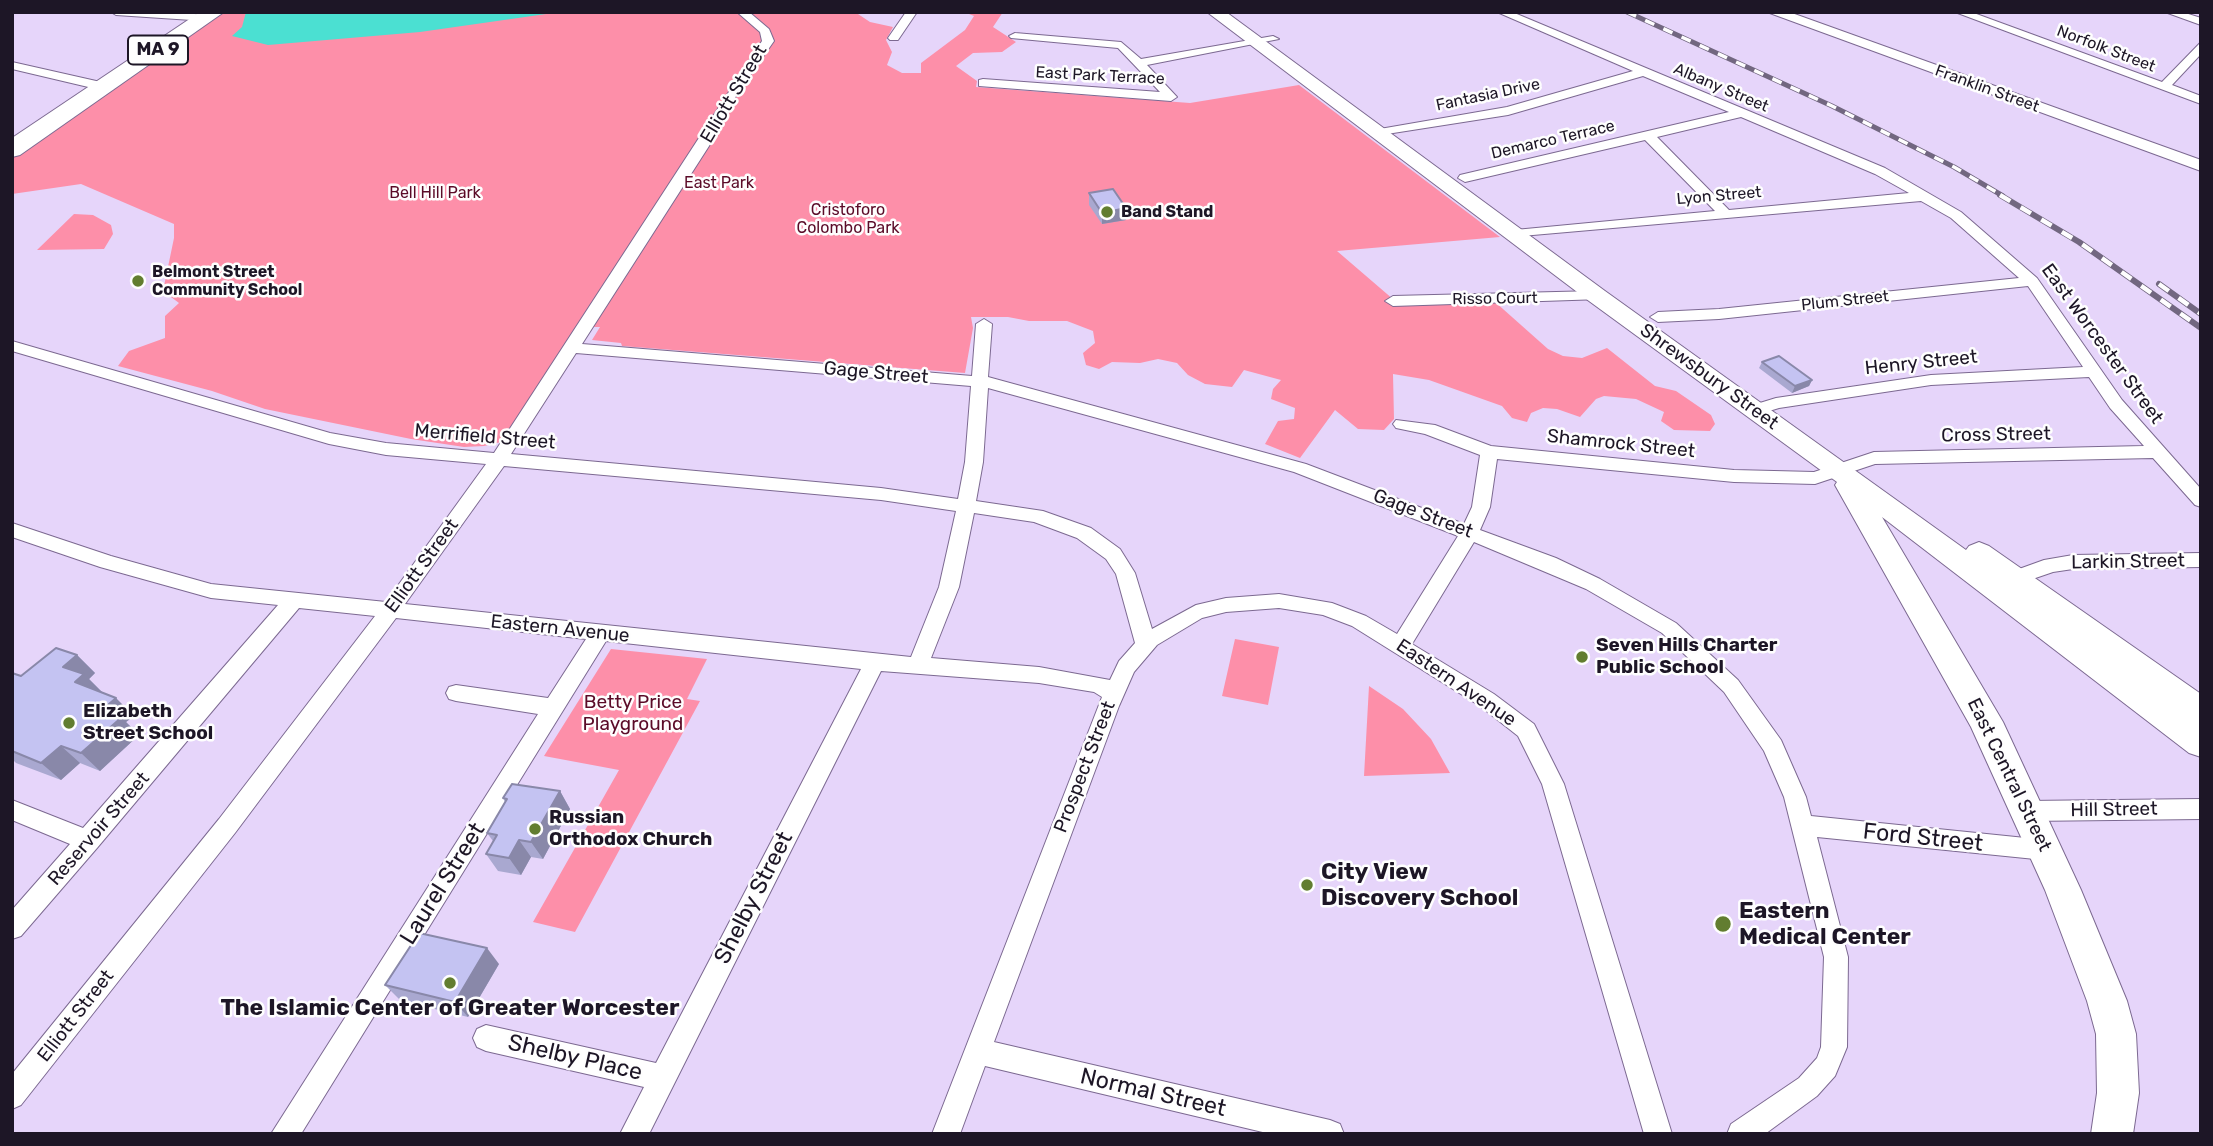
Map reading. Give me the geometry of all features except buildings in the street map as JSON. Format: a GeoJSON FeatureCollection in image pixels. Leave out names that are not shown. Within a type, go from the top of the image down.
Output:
{"type":"FeatureCollection","features":[{"type":"Feature","properties":{"kind":"highway","name":"MA 9"},"geometry":{"type":"LineString","coordinates":[[12,150],[101,86],[211,15]]}},
{"type":"Feature","properties":{"kind":"main road","name":"Shrewsbury Street"},"geometry":{"type":"LineString","coordinates":[[1215,12],[1264,40],[1527,232],[1658,317],[1766,407]]}},
{"type":"Feature","properties":{"kind":"main road","name":"Shrewsbury Street"},"geometry":{"type":"LineString","coordinates":[[1236,12],[1264,40]]}},
{"type":"Feature","properties":{"kind":"main road","name":"Franklin Street"},"geometry":{"type":"LineString","coordinates":[[1774,12],[2201,166]]}},
{"type":"Feature","properties":{"kind":"main road","name":"Shrewsbury Street"},"geometry":{"type":"LineString","coordinates":[[1389,132],[1465,178],[1597,296],[1842,457],[2201,712]]}},
{"type":"Feature","properties":{"kind":"main road","name":"Shrewsbury Street"},"geometry":{"type":"LineString","coordinates":[[1842,457],[1928,540],[2201,743]]}},
{"type":"Feature","properties":{"kind":"main road","name":"East Central Street"},"geometry":{"type":"LineString","coordinates":[[1842,457],[1884,542],[1986,722],[2045,850],[2100,981],[2116,1034],[2119,1086],[2112,1134]]}},
{"type":"Feature","properties":{"kind":"main road"},"geometry":{"type":"LineString","coordinates":[[1884,542],[1928,540]]}},
{"type":"Feature","properties":{"kind":"street"},"geometry":{"type":"LineString","coordinates":[[116,12],[211,15]]}},
{"type":"Feature","properties":{"kind":"street","name":"Elliott Street"},"geometry":{"type":"LineString","coordinates":[[12,1096],[227,826],[390,611],[499,459],[702,146],[731,94],[768,41],[765,31],[742,12]]}},
{"type":"Feature","properties":{"kind":"street"},"geometry":{"type":"LineString","coordinates":[[894,38],[912,12]]}},
{"type":"Feature","properties":{"kind":"street","name":"Albany Street"},"geometry":{"type":"LineString","coordinates":[[1502,12],[1880,171],[1926,196]]}},
{"type":"Feature","properties":{"kind":"street"},"geometry":{"type":"LineString","coordinates":[[2170,12],[2201,22]]}},
{"type":"Feature","properties":{"kind":"street","name":"Norfolk Street"},"geometry":{"type":"LineString","coordinates":[[1965,13],[2201,100]]}},
{"type":"Feature","properties":{"kind":"street"},"geometry":{"type":"LineString","coordinates":[[1015,36],[1121,44],[1138,63],[1264,40]]}},
{"type":"Feature","properties":{"kind":"street"},"geometry":{"type":"LineString","coordinates":[[2163,87],[2186,65],[2201,45]]}},
{"type":"Feature","properties":{"kind":"street"},"geometry":{"type":"LineString","coordinates":[[2084,57],[2101,46]]}},
{"type":"Feature","properties":{"kind":"street","name":"East Park Terrace"},"geometry":{"type":"LineString","coordinates":[[983,83],[1171,97],[1138,63]]}},
{"type":"Feature","properties":{"kind":"street"},"geometry":{"type":"LineString","coordinates":[[12,65],[101,86]]}},
{"type":"Feature","properties":{"kind":"street","name":"Fantasia Drive"},"geometry":{"type":"LineString","coordinates":[[1389,132],[1508,111],[1643,72]]}},
{"type":"Feature","properties":{"kind":"street","name":"Demarco Terrace"},"geometry":{"type":"LineString","coordinates":[[1465,178],[1742,113]]}},
{"type":"Feature","properties":{"kind":"street"},"geometry":{"type":"LineString","coordinates":[[1649,136],[1724,213]]}},
{"type":"Feature","properties":{"kind":"street","name":"Lyon Street"},"geometry":{"type":"LineString","coordinates":[[1527,232],[1926,196]]}},
{"type":"Feature","properties":{"kind":"street","name":"East Worcester Street"},"geometry":{"type":"LineString","coordinates":[[1926,196],[1969,225],[2032,281],[2092,372],[2156,452],[2201,501]]}},
{"type":"Feature","properties":{"kind":"street","name":"Plum Street"},"geometry":{"type":"LineString","coordinates":[[1658,317],[1719,314],[2032,281]]}},
{"type":"Feature","properties":{"kind":"street","name":"Risso Court"},"geometry":{"type":"LineString","coordinates":[[1393,301],[1597,296]]}},
{"type":"Feature","properties":{"kind":"street"},"geometry":{"type":"LineString","coordinates":[[919,663],[948,587],[966,505],[974,462],[984,324]]}},
{"type":"Feature","properties":{"kind":"street","name":"Merrifield Street"},"geometry":{"type":"LineString","coordinates":[[12,346],[353,444],[966,505]]}},
{"type":"Feature","properties":{"kind":"street","name":"Gage Street"},"geometry":{"type":"LineString","coordinates":[[573,348],[978,380],[1300,468],[1470,532],[1593,584],[1669,628],[1699,653],[1741,697],[1766,733],[1786,773],[1836,957],[1834,1047],[1826,1067],[1808,1087],[1741,1134]]}},
{"type":"Feature","properties":{"kind":"street","name":"Henry Street"},"geometry":{"type":"LineString","coordinates":[[1766,407],[1931,380],[2092,372]]}},
{"type":"Feature","properties":{"kind":"street","name":"Shamrock Street"},"geometry":{"type":"LineString","coordinates":[[1402,425],[1429,429],[1489,452],[1734,476],[1815,478],[1842,457]]}},
{"type":"Feature","properties":{"kind":"street"},"geometry":{"type":"LineString","coordinates":[[1401,645],[1470,532],[1481,507],[1489,452]]}},
{"type":"Feature","properties":{"kind":"street","name":"Cross Street"},"geometry":{"type":"LineString","coordinates":[[1842,457],[2156,452]]}},
{"type":"Feature","properties":{"kind":"street"},"geometry":{"type":"LineString","coordinates":[[966,505],[1036,516],[1084,533],[1104,546],[1125,573],[1146,644]]}},
{"type":"Feature","properties":{"kind":"street","name":"Eastern Avenue"},"geometry":{"type":"LineString","coordinates":[[13,531],[107,562],[211,591],[875,662],[919,663],[1087,682],[1099,684],[1114,693]]}},
{"type":"Feature","properties":{"kind":"street","name":"Larkin Street"},"geometry":{"type":"LineString","coordinates":[[2015,578],[2051,565],[2073,562],[2201,560]]}},
{"type":"Feature","properties":{"kind":"street","name":"Reservoir Street"},"geometry":{"type":"LineString","coordinates":[[12,928],[294,600]]}},
{"type":"Feature","properties":{"kind":"street","name":"Eastern Avenue"},"geometry":{"type":"LineString","coordinates":[[1146,644],[1170,626],[1196,612],[1226,605],[1279,601],[1310,604],[1342,614],[1401,645],[1518,722],[1543,761],[1553,784],[1658,1134]]}},
{"type":"Feature","properties":{"kind":"street","name":"Laurel Street"},"geometry":{"type":"LineString","coordinates":[[285,1134],[600,634]]}},
{"type":"Feature","properties":{"kind":"street","name":"Prospect Street"},"geometry":{"type":"LineString","coordinates":[[946,1134],[1114,693],[1126,667],[1146,644]]}},
{"type":"Feature","properties":{"kind":"street","name":"Shelby Street"},"geometry":{"type":"LineString","coordinates":[[634,1134],[875,662]]}},
{"type":"Feature","properties":{"kind":"street"},"geometry":{"type":"LineString","coordinates":[[456,693],[555,708]]}},
{"type":"Feature","properties":{"kind":"street","name":"Hill Street"},"geometry":{"type":"LineString","coordinates":[[2027,811],[2201,809]]}},
{"type":"Feature","properties":{"kind":"street"},"geometry":{"type":"LineString","coordinates":[[12,810],[89,841]]}},
{"type":"Feature","properties":{"kind":"street","name":"Ford Street"},"geometry":{"type":"LineString","coordinates":[[1802,825],[2045,850]]}},
{"type":"Feature","properties":{"kind":"street","name":"Shelby Place"},"geometry":{"type":"LineString","coordinates":[[486,1038],[663,1078]]}},
{"type":"Feature","properties":{"kind":"street","name":"Normal Street"},"geometry":{"type":"LineString","coordinates":[[976,1051],[1330,1134]]}},
{"type":"Feature","properties":{"kind":"green space"},"geometry":{"type":"Polygon","coordinates":[[[225,12],[855,12],[870,22],[893,27],[886,40],[892,52],[887,65],[902,73],[921,73],[921,63],[965,30],[974,16],[964,12],[1003,12],[993,27],[1016,42],[1002,52],[973,53],[956,66],[977,81],[976,87],[1190,103],[1299,85],[1500,237],[1337,251],[1394,300],[1494,301],[1548,349],[1563,356],[1582,358],[1607,348],[1655,386],[1676,391],[1711,415],[1715,424],[1710,431],[1674,430],[1661,421],[1664,412],[1636,399],[1604,396],[1596,399],[1580,417],[1557,409],[1543,408],[1531,413],[1527,422],[1512,418],[1502,406],[1429,380],[1393,374],[1394,419],[1384,430],[1358,429],[1335,410],[1300,458],[1265,444],[1278,421],[1294,419],[1295,408],[1271,399],[1273,389],[1281,380],[1244,370],[1232,387],[1205,384],[1188,375],[1177,363],[1158,359],[1140,363],[1112,362],[1099,369],[1086,365],[1083,353],[1095,343],[1093,331],[1067,321],[1029,321],[1008,317],[971,317],[973,328],[965,373],[622,346],[621,343],[592,340],[600,327],[589,327],[582,346],[527,402],[501,442],[484,446],[464,447],[411,439],[265,409],[212,391],[118,366],[129,351],[165,338],[165,316],[179,303],[163,291],[174,238],[174,224],[81,184],[12,194],[12,157],[24,146],[48,136],[225,12]]]}},
{"type":"Feature","properties":{"kind":"green space"},"geometry":{"type":"Polygon","coordinates":[[[74,214],[93,215],[111,225],[113,234],[104,249],[37,250],[74,214]]]}},
{"type":"Feature","properties":{"kind":"green space"},"geometry":{"type":"Polygon","coordinates":[[[1235,639],[1279,647],[1268,705],[1222,696],[1235,639]]]}},
{"type":"Feature","properties":{"kind":"green space","name":"Betty Price Playground"},"geometry":{"type":"Polygon","coordinates":[[[611,649],[707,659],[687,699],[700,701],[575,932],[533,922],[619,770],[544,756],[611,649]]]}},
{"type":"Feature","properties":{"kind":"green space"},"geometry":{"type":"Polygon","coordinates":[[[1369,686],[1403,709],[1431,739],[1450,773],[1364,776],[1369,686]]]}},
{"type":"Feature","properties":{"kind":"shaded area"},"geometry":{"type":"Polygon","coordinates":[[[246,12],[560,12],[420,32],[268,45],[232,36],[242,27],[246,12]]]}},
{"type":"Feature","properties":{"kind":"railway"},"geometry":{"type":"LineString","coordinates":[[1627,12],[1832,106],[1954,167],[2003,196]]}},
{"type":"Feature","properties":{"kind":"railway"},"geometry":{"type":"LineString","coordinates":[[2000,195],[2079,242],[2201,328]]}},
{"type":"Feature","properties":{"kind":"railway"},"geometry":{"type":"LineString","coordinates":[[2159,284],[2201,314]]}},
{"type":"Feature","properties":{"kind":"place","name":"Band Stand"},"geometry":{"type":"Point","coordinates":[1107,212]}},
{"type":"Feature","properties":{"kind":"place","name":"Belmont Street Community School"},"geometry":{"type":"Point","coordinates":[138,281]}},
{"type":"Feature","properties":{"kind":"place","name":"Seven Hills Charter Public School"},"geometry":{"type":"Point","coordinates":[1582,657]}},
{"type":"Feature","properties":{"kind":"place","name":"Elizabeth Street School"},"geometry":{"type":"Point","coordinates":[69,723]}},
{"type":"Feature","properties":{"kind":"place","name":"Russian Orthodox Church"},"geometry":{"type":"Point","coordinates":[535,829]}},
{"type":"Feature","properties":{"kind":"place","name":"City View Discovery School"},"geometry":{"type":"Point","coordinates":[1307,885]}},
{"type":"Feature","properties":{"kind":"place","name":"Eastern Medical Center"},"geometry":{"type":"Point","coordinates":[1723,924]}},
{"type":"Feature","properties":{"kind":"place","name":"The Islamic Center of Greater Worcester"},"geometry":{"type":"Point","coordinates":[450,983]}},
{"type":"Feature","properties":{"kind":"park label","name":"East Park"},"geometry":{"type":"Point","coordinates":[719,183]}},
{"type":"Feature","properties":{"kind":"park label","name":"Bell Hill Park"},"geometry":{"type":"Point","coordinates":[435,193]}},
{"type":"Feature","properties":{"kind":"park label","name":"Cristoforo Colombo Park"},"geometry":{"type":"Point","coordinates":[848,219]}}]}
